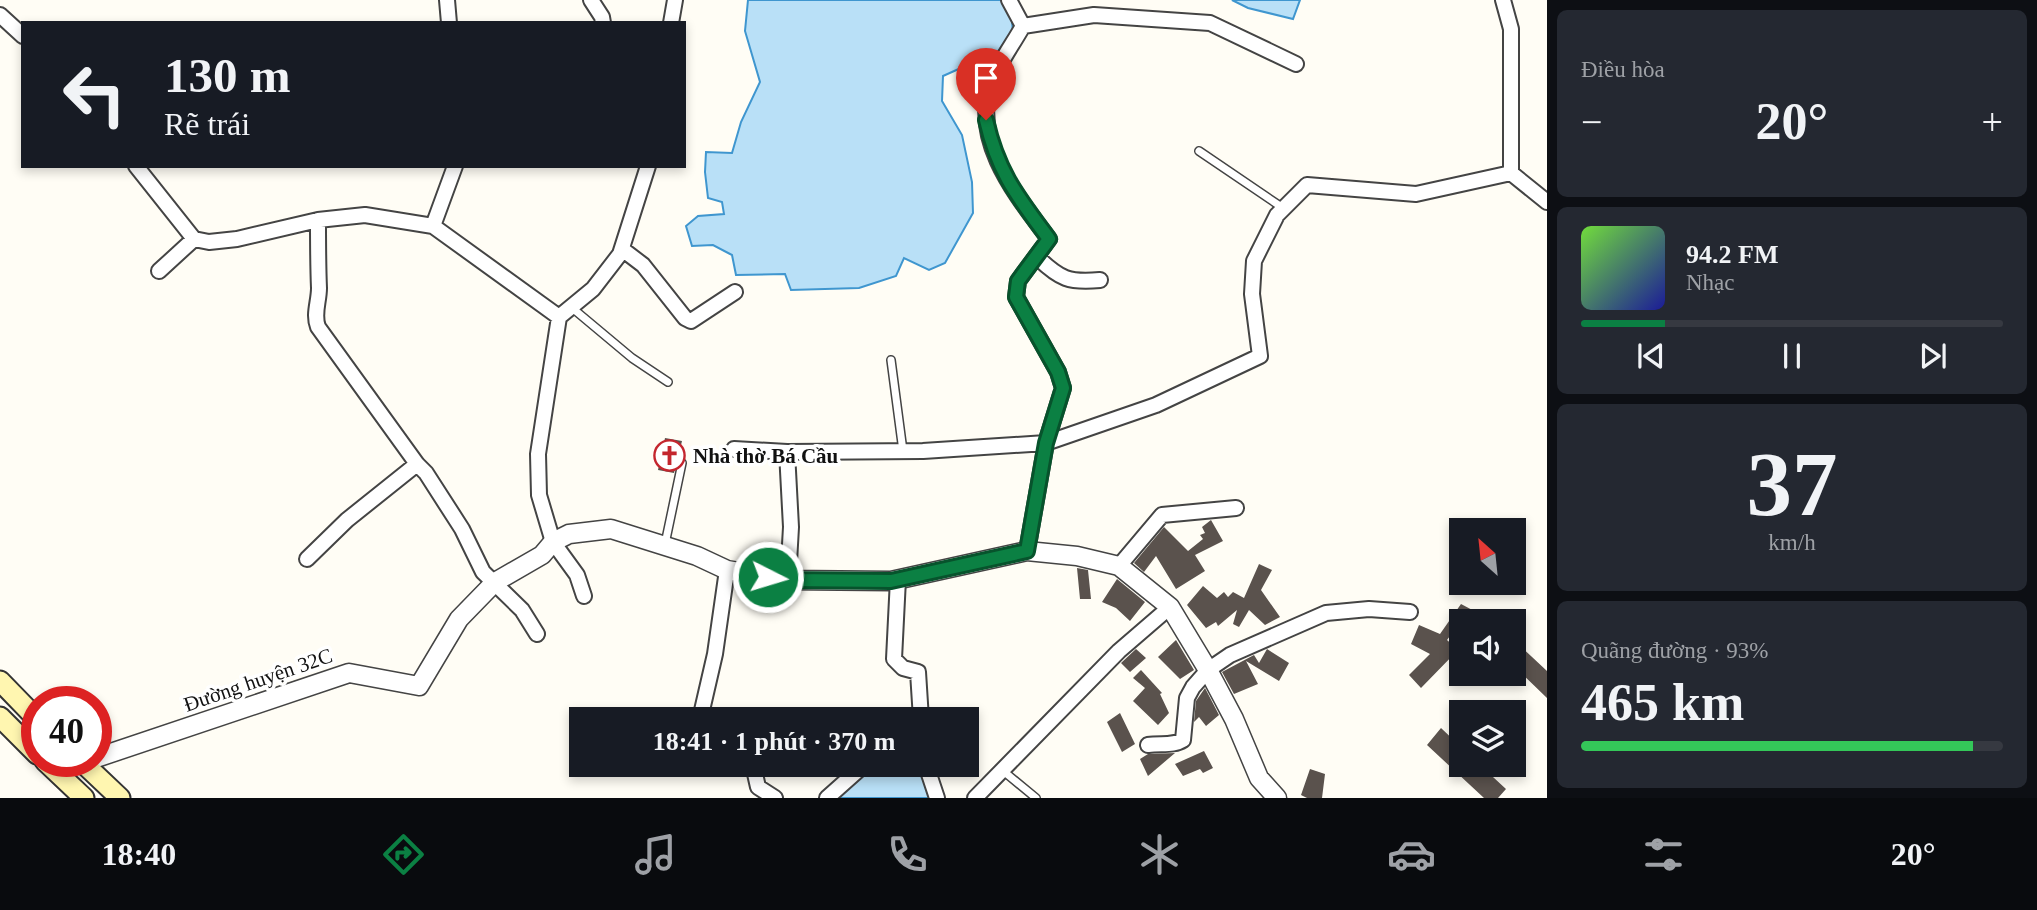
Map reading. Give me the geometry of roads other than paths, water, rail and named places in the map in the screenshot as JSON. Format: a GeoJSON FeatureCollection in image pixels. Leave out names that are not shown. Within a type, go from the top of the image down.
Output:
{"type":"FeatureCollection","features":[{"type":"Feature","properties":{"kind":"main road"},"geometry":{"type":"LineString","coordinates":[[0,681],[21,703]]}},
{"type":"Feature","properties":{"kind":"main road"},"geometry":{"type":"LineString","coordinates":[[0,718],[21,738]]}},
{"type":"Feature","properties":{"kind":"main road"},"geometry":{"type":"LineString","coordinates":[[62,777],[84,798]]}},
{"type":"Feature","properties":{"kind":"main road"},"geometry":{"type":"LineString","coordinates":[[101,777],[120,798]]}},
{"type":"Feature","properties":{"kind":"street"},"geometry":{"type":"LineString","coordinates":[[447,0],[449,21]]}},
{"type":"Feature","properties":{"kind":"street"},"geometry":{"type":"LineString","coordinates":[[591,0],[603,21]]}},
{"type":"Feature","properties":{"kind":"street"},"geometry":{"type":"LineString","coordinates":[[671,21],[675,0]]}},
{"type":"Feature","properties":{"kind":"street"},"geometry":{"type":"LineString","coordinates":[[1009,0],[1023,26]]}},
{"type":"Feature","properties":{"kind":"street"},"geometry":{"type":"LineString","coordinates":[[1503,0],[1511,29],[1511,173]]}},
{"type":"Feature","properties":{"kind":"street"},"geometry":{"type":"LineString","coordinates":[[0,15],[21,34]]}},
{"type":"Feature","properties":{"kind":"street"},"geometry":{"type":"LineString","coordinates":[[1023,26],[1094,15],[1210,23],[1296,64]]}},
{"type":"Feature","properties":{"kind":"street"},"geometry":{"type":"LineString","coordinates":[[1023,26],[991,84],[986,120],[992,146],[1010,186],[1049,239],[1038,258],[1018,281],[1016,297],[1058,372],[1063,388],[1046,443],[1027,551]]}},
{"type":"Feature","properties":{"kind":"street"},"geometry":{"type":"LineString","coordinates":[[138,168],[194,239],[209,242],[237,240],[318,220],[365,215],[433,226],[559,317]]}},
{"type":"Feature","properties":{"kind":"street"},"geometry":{"type":"LineString","coordinates":[[433,226],[454,168]]}},
{"type":"Feature","properties":{"kind":"street"},"geometry":{"type":"LineString","coordinates":[[584,596],[577,575],[553,542],[539,495],[538,454],[559,317],[593,289],[620,254],[647,168]]}},
{"type":"Feature","properties":{"kind":"street"},"geometry":{"type":"LineString","coordinates":[[1511,173],[1547,202]]}},
{"type":"Feature","properties":{"kind":"street"},"geometry":{"type":"LineString","coordinates":[[734,449],[787,452],[903,451],[1046,443],[1156,405],[1260,356],[1252,294],[1254,261],[1283,208],[1307,185],[1416,194],[1511,173]]}},
{"type":"Feature","properties":{"kind":"street"},"geometry":{"type":"LineString","coordinates":[[318,220],[319,290],[315,318],[318,327],[416,464],[426,473],[462,529],[483,572],[522,610],[537,634]]}},
{"type":"Feature","properties":{"kind":"street"},"geometry":{"type":"LineString","coordinates":[[159,271],[194,239]]}},
{"type":"Feature","properties":{"kind":"street"},"geometry":{"type":"LineString","coordinates":[[622,248],[643,265],[685,318],[691,321],[735,292]]}},
{"type":"Feature","properties":{"kind":"street"},"geometry":{"type":"LineString","coordinates":[[1038,258],[1056,275],[1077,282],[1100,280]]}},
{"type":"Feature","properties":{"kind":"street"},"geometry":{"type":"LineString","coordinates":[[787,452],[791,527],[788,580]]}},
{"type":"Feature","properties":{"kind":"street"},"geometry":{"type":"LineString","coordinates":[[307,559],[347,520],[416,464]]}},
{"type":"Feature","properties":{"kind":"street"},"geometry":{"type":"LineString","coordinates":[[1119,566],[1161,515],[1236,508]]}},
{"type":"Feature","properties":{"kind":"street","name":"Đường huyện 32C"},"geometry":{"type":"LineString","coordinates":[[112,753],[349,673],[419,686],[459,619],[495,582],[542,555],[553,542],[569,534],[611,529],[697,556],[727,570],[788,580],[898,579],[1027,551],[1077,556],[1119,566],[1170,607],[1234,719],[1259,778],[1278,798]]}},
{"type":"Feature","properties":{"kind":"street"},"geometry":{"type":"LineString","coordinates":[[703,707],[715,654],[727,570]]}},
{"type":"Feature","properties":{"kind":"street"},"geometry":{"type":"LineString","coordinates":[[898,579],[894,659],[902,668],[918,672],[920,707]]}},
{"type":"Feature","properties":{"kind":"street"},"geometry":{"type":"LineString","coordinates":[[975,798],[1119,651],[1170,607]]}},
{"type":"Feature","properties":{"kind":"street"},"geometry":{"type":"LineString","coordinates":[[1149,745],[1176,744],[1183,740],[1187,698],[1193,687],[1208,670],[1239,650],[1326,612],[1369,609],[1410,612]]}},
{"type":"Feature","properties":{"kind":"street"},"geometry":{"type":"LineString","coordinates":[[756,777],[758,787],[775,798]]}},
{"type":"Feature","properties":{"kind":"street"},"geometry":{"type":"LineString","coordinates":[[827,798],[851,777]]}},
{"type":"Feature","properties":{"kind":"street"},"geometry":{"type":"LineString","coordinates":[[930,777],[937,798]]}},
{"type":"Feature","properties":{"kind":"lane"},"geometry":{"type":"LineString","coordinates":[[1199,151],[1283,208]]}},
{"type":"Feature","properties":{"kind":"lane"},"geometry":{"type":"LineString","coordinates":[[571,307],[632,358],[668,382]]}},
{"type":"Feature","properties":{"kind":"lane"},"geometry":{"type":"LineString","coordinates":[[891,360],[903,451]]}},
{"type":"Feature","properties":{"kind":"lane"},"geometry":{"type":"LineString","coordinates":[[664,546],[682,463]]}},
{"type":"Feature","properties":{"kind":"lane"},"geometry":{"type":"LineString","coordinates":[[1002,769],[1036,798]]}},
{"type":"Feature","properties":{"kind":"water"},"geometry":{"type":"Polygon","coordinates":[[[748,0],[1001,0],[1011,14],[1013,31],[990,62],[972,63],[943,76],[942,101],[962,135],[972,182],[973,213],[945,263],[929,270],[904,258],[896,276],[859,288],[791,290],[785,274],[736,275],[732,255],[713,245],[692,246],[686,226],[698,216],[724,214],[722,202],[708,198],[706,152],[732,153],[741,122],[760,82],[745,31],[748,0]]]}},
{"type":"Feature","properties":{"kind":"water"},"geometry":{"type":"Polygon","coordinates":[[[1232,0],[1300,0],[1293,19],[1248,8],[1232,0]]]}},
{"type":"Feature","properties":{"kind":"water"},"geometry":{"type":"Polygon","coordinates":[[[854,777],[922,777],[932,798],[836,798],[854,777]]]}},
{"type":"Feature","properties":{"kind":"place","name":"Nhà thờ Bá Cầu"},"geometry":{"type":"Point","coordinates":[670,456]}}]}
